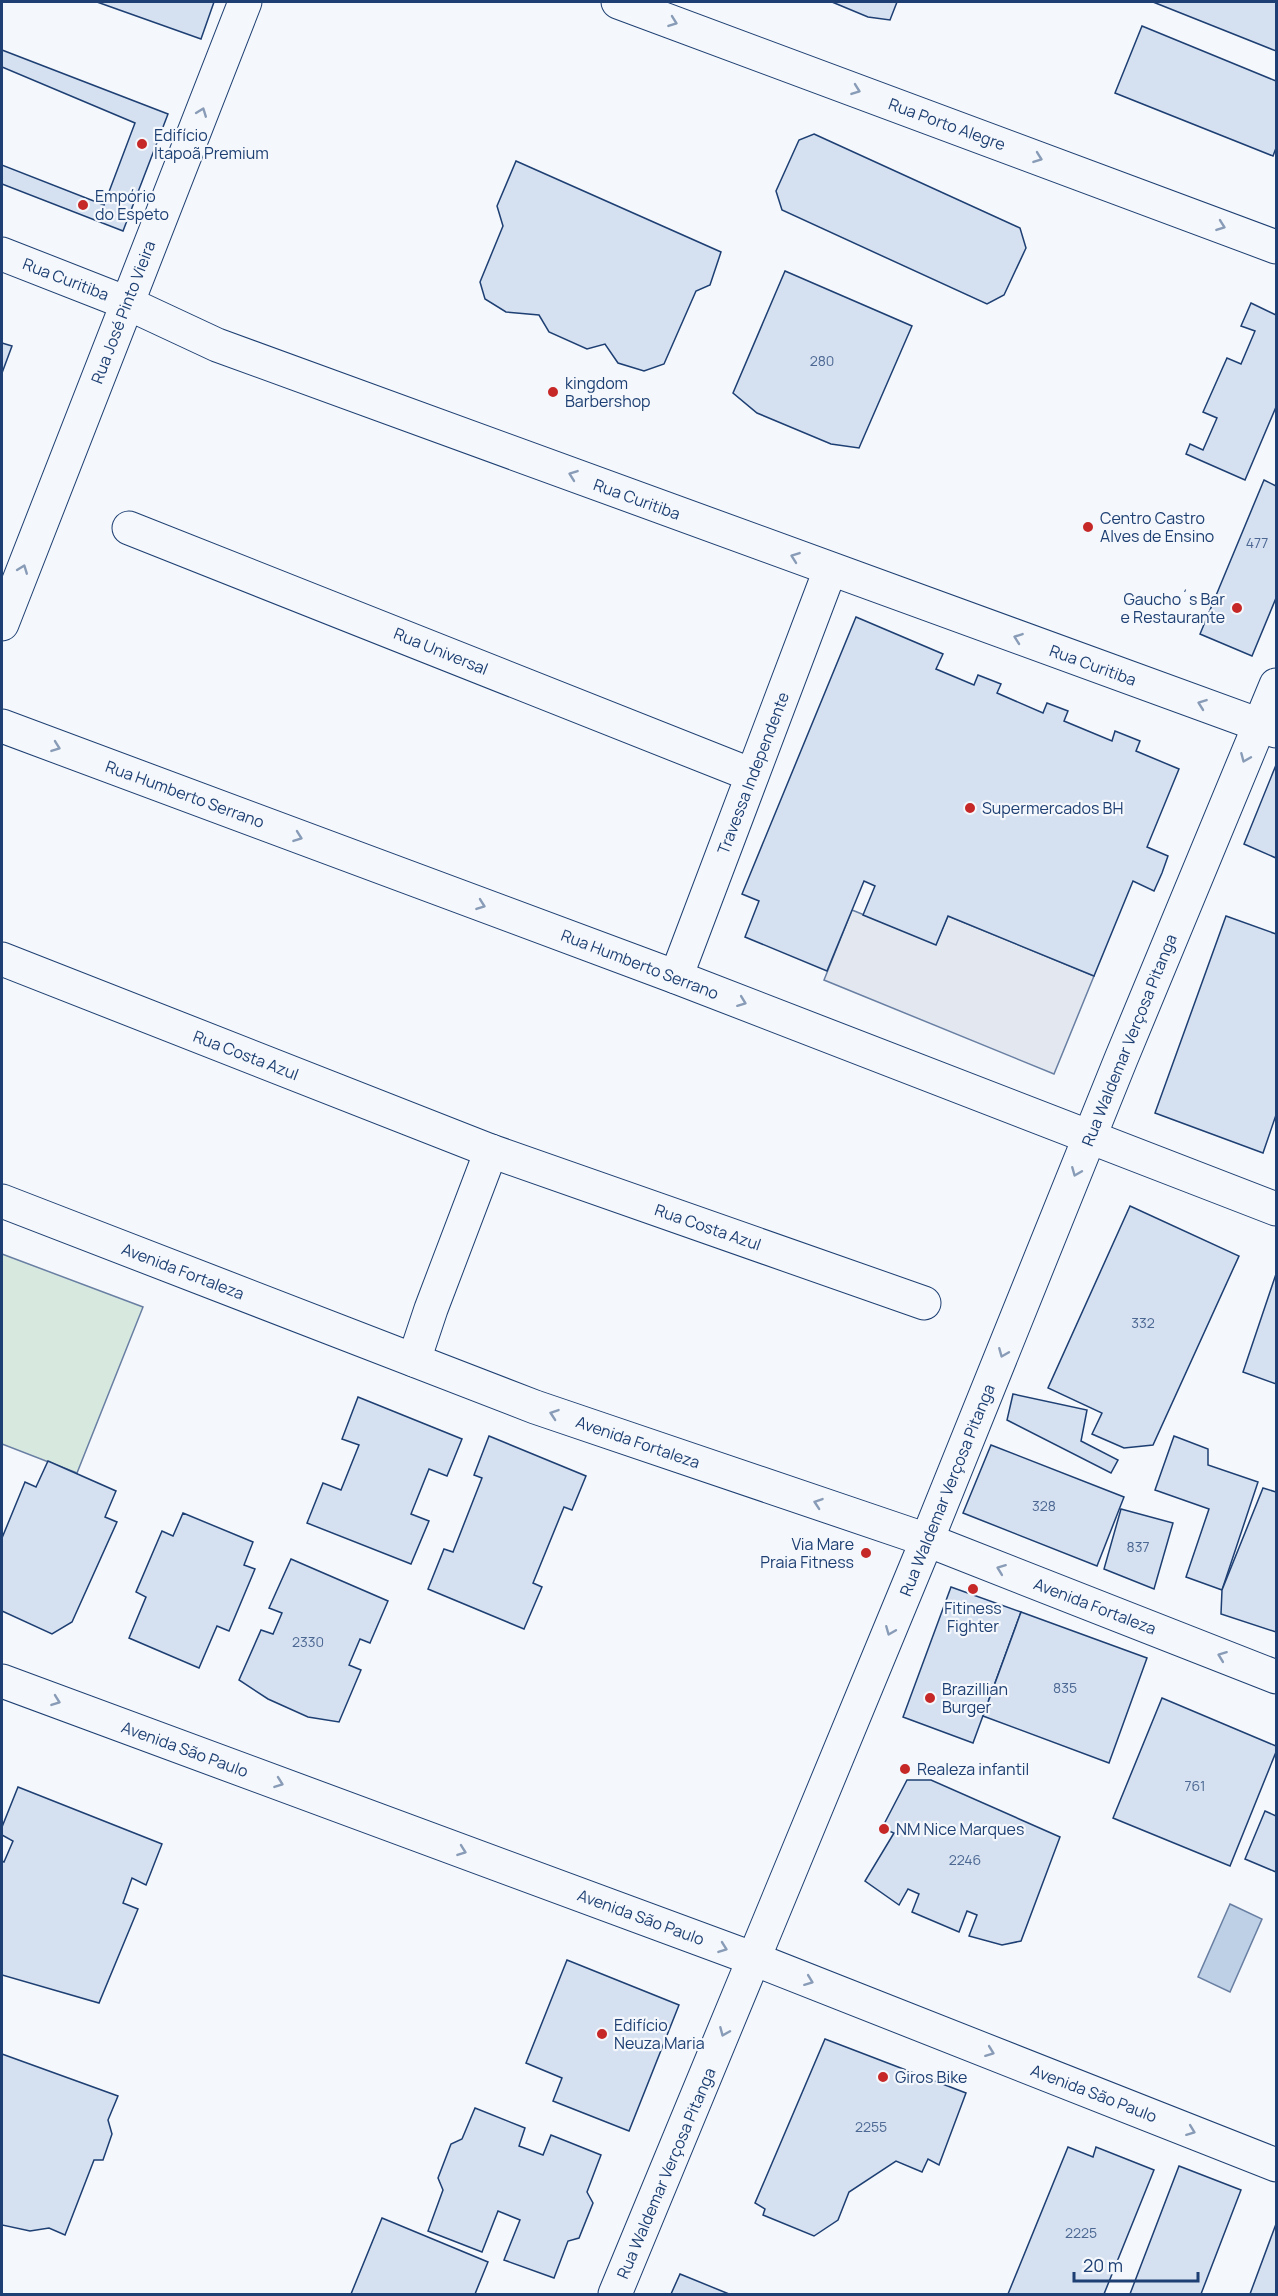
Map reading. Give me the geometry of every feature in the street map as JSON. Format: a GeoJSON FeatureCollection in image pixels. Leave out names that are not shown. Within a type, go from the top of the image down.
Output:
{"type":"FeatureCollection","features":[{"type":"Feature","properties":{"kind":"street","name":"Rua José Pinto Vieira"},"geometry":{"type":"LineString","coordinates":[[2,624],[245,2]]}},
{"type":"Feature","properties":{"kind":"street","name":"Rua Porto Alegre"},"geometry":{"type":"LineString","coordinates":[[618,2],[1276,247]]}},
{"type":"Feature","properties":{"kind":"street","name":"Rua Curitiba"},"geometry":{"type":"LineString","coordinates":[[2,254],[127,303],[217,345],[830,570],[1268,727]]}},
{"type":"Feature","properties":{"kind":"street","name":"Rua Universal"},"geometry":{"type":"LineString","coordinates":[[129,528],[752,775]]}},
{"type":"Feature","properties":{"kind":"street","name":"Travessa Independente"},"geometry":{"type":"LineString","coordinates":[[676,977],[830,570]]}},
{"type":"Feature","properties":{"kind":"street","name":"Rua Waldemar Verçosa Pitanga"},"geometry":{"type":"LineString","coordinates":[[615,2295],[927,1540],[1090,1136],[1268,727],[1276,685]]}},
{"type":"Feature","properties":{"kind":"street","name":"Rua Humberto Serrano"},"geometry":{"type":"LineString","coordinates":[[2,726],[676,977],[1276,1209]]}},
{"type":"Feature","properties":{"kind":"street","name":"Rua Costa Azul"},"geometry":{"type":"LineString","coordinates":[[2,960],[491,1150],[924,1303]]}},
{"type":"Feature","properties":{"kind":"street"},"geometry":{"type":"LineString","coordinates":[[414,1360],[491,1150]]}},
{"type":"Feature","properties":{"kind":"street","name":"Avenida Fortaleza"},"geometry":{"type":"LineString","coordinates":[[2,1201],[535,1407],[927,1540],[1276,1677]]}},
{"type":"Feature","properties":{"kind":"street","name":"Avenida São Paulo"},"geometry":{"type":"LineString","coordinates":[[2,1681],[754,1959],[1276,2165]]}},
{"type":"Feature","properties":{"kind":"shaded area"},"geometry":{"type":"Polygon","coordinates":[[[852,910],[936,944],[948,916],[1094,976],[1054,1074],[824,980],[852,910]]]}},
{"type":"Feature","properties":{"kind":"shaded area"},"geometry":{"type":"Polygon","coordinates":[[[2,1254],[143,1307],[77,1473],[2,1444],[2,1254]]]}},
{"type":"Feature","properties":{"kind":"water"},"geometry":{"type":"Polygon","coordinates":[[[1230,1904],[1262,1919],[1230,1992],[1198,1977],[1230,1904]]]}},
{"type":"Feature","properties":{"kind":"building"},"geometry":{"type":"Polygon","coordinates":[[[97,2],[214,2],[201,39],[97,2]]]}},
{"type":"Feature","properties":{"kind":"building"},"geometry":{"type":"Polygon","coordinates":[[[832,2],[897,2],[890,20],[868,17],[832,2]]]}},
{"type":"Feature","properties":{"kind":"building"},"geometry":{"type":"Polygon","coordinates":[[[1153,2],[1276,2],[1276,51],[1153,2]]]}},
{"type":"Feature","properties":{"kind":"building"},"geometry":{"type":"Polygon","coordinates":[[[1142,26],[1276,81],[1276,148],[1273,156],[1115,93],[1142,26]]]}},
{"type":"Feature","properties":{"kind":"building","name":"Edifício Itapoã Premium"},"geometry":{"type":"Polygon","coordinates":[[[2,50],[168,114],[123,231],[2,184],[2,165],[104,205],[135,123],[2,67],[2,50]]]}},
{"type":"Feature","properties":{"kind":"building"},"geometry":{"type":"Polygon","coordinates":[[[814,134],[1020,228],[1026,248],[1004,295],[987,304],[782,210],[776,191],[799,140],[814,134]]]}},
{"type":"Feature","properties":{"kind":"building"},"geometry":{"type":"Polygon","coordinates":[[[516,161],[721,252],[710,285],[696,291],[664,364],[644,371],[618,363],[605,344],[587,349],[549,332],[539,315],[506,312],[485,299],[480,282],[503,226],[497,206],[516,161]]]}},
{"type":"Feature","properties":{"kind":"building"},"geometry":{"type":"Polygon","coordinates":[[[785,271],[912,326],[859,448],[831,444],[757,413],[733,393],[785,271]]]}},
{"type":"Feature","properties":{"kind":"building"},"geometry":{"type":"Polygon","coordinates":[[[1251,303],[1276,315],[1276,407],[1245,480],[1186,454],[1190,444],[1203,450],[1217,418],[1203,412],[1227,358],[1241,364],[1255,331],[1241,326],[1251,303]]]}},
{"type":"Feature","properties":{"kind":"building"},"geometry":{"type":"Polygon","coordinates":[[[2,343],[12,346],[2,373],[2,343]]]}},
{"type":"Feature","properties":{"kind":"building"},"geometry":{"type":"Polygon","coordinates":[[[1264,480],[1276,486],[1276,598],[1252,656],[1200,634],[1264,480]]]}},
{"type":"Feature","properties":{"kind":"building","name":"Supermercados BH"},"geometry":{"type":"Polygon","coordinates":[[[856,617],[943,654],[936,669],[974,685],[978,675],[1001,684],[997,693],[1043,713],[1047,703],[1068,711],[1064,721],[1112,741],[1115,731],[1140,741],[1136,751],[1179,769],[1147,847],[1168,856],[1162,873],[1154,891],[1133,881],[1094,976],[948,916],[936,945],[863,915],[875,886],[864,881],[827,971],[745,937],[759,901],[742,894],[856,617]]]}},
{"type":"Feature","properties":{"kind":"building"},"geometry":{"type":"Polygon","coordinates":[[[1276,765],[1276,858],[1244,844],[1276,765]]]}},
{"type":"Feature","properties":{"kind":"building"},"geometry":{"type":"Polygon","coordinates":[[[1226,916],[1276,934],[1276,1115],[1263,1153],[1155,1113],[1226,916]]]}},
{"type":"Feature","properties":{"kind":"building"},"geometry":{"type":"Polygon","coordinates":[[[1130,1206],[1239,1256],[1153,1445],[1124,1448],[1092,1434],[1102,1413],[1048,1388],[1130,1206]]]}},
{"type":"Feature","properties":{"kind":"building"},"geometry":{"type":"Polygon","coordinates":[[[1276,1274],[1276,1384],[1243,1372],[1276,1274]]]}},
{"type":"Feature","properties":{"kind":"building"},"geometry":{"type":"Polygon","coordinates":[[[1013,1394],[1087,1410],[1081,1441],[1118,1460],[1111,1473],[1007,1420],[1013,1394]]]}},
{"type":"Feature","properties":{"kind":"building"},"geometry":{"type":"Polygon","coordinates":[[[358,1397],[462,1439],[447,1476],[429,1469],[411,1514],[429,1521],[411,1564],[307,1523],[323,1483],[341,1490],[359,1445],[342,1439],[358,1397]]]}},
{"type":"Feature","properties":{"kind":"building"},"geometry":{"type":"Polygon","coordinates":[[[489,1436],[586,1476],[572,1510],[564,1507],[533,1583],[542,1587],[524,1629],[428,1589],[444,1549],[453,1552],[482,1478],[474,1475],[489,1436]]]}},
{"type":"Feature","properties":{"kind":"building"},"geometry":{"type":"Polygon","coordinates":[[[1174,1436],[1208,1449],[1208,1465],[1258,1482],[1222,1590],[1186,1577],[1209,1509],[1155,1490],[1174,1436]]]}},
{"type":"Feature","properties":{"kind":"building"},"geometry":{"type":"Polygon","coordinates":[[[991,1445],[1124,1497],[1097,1566],[963,1513],[991,1445]]]}},
{"type":"Feature","properties":{"kind":"building"},"geometry":{"type":"Polygon","coordinates":[[[48,1461],[116,1491],[105,1517],[117,1522],[72,1622],[52,1634],[2,1611],[2,1538],[25,1482],[36,1487],[48,1461]]]}},
{"type":"Feature","properties":{"kind":"building"},"geometry":{"type":"Polygon","coordinates":[[[1263,1488],[1276,1492],[1276,1632],[1221,1614],[1222,1590],[1263,1488]]]}},
{"type":"Feature","properties":{"kind":"building"},"geometry":{"type":"Polygon","coordinates":[[[1121,1509],[1173,1523],[1154,1589],[1104,1569],[1121,1509]]]}},
{"type":"Feature","properties":{"kind":"building"},"geometry":{"type":"Polygon","coordinates":[[[183,1513],[253,1542],[244,1565],[255,1569],[229,1631],[217,1626],[199,1668],[129,1638],[146,1597],[136,1592],[162,1531],[173,1536],[183,1513]]]}},
{"type":"Feature","properties":{"kind":"building"},"geometry":{"type":"Polygon","coordinates":[[[291,1559],[388,1601],[370,1643],[360,1639],[349,1665],[361,1670],[339,1722],[308,1717],[268,1699],[239,1680],[261,1630],[273,1634],[282,1613],[269,1608],[291,1559]]]}},
{"type":"Feature","properties":{"kind":"building"},"geometry":{"type":"Polygon","coordinates":[[[951,1587],[1021,1612],[973,1743],[903,1717],[951,1587]]]}},
{"type":"Feature","properties":{"kind":"building"},"geometry":{"type":"Polygon","coordinates":[[[1021,1612],[1147,1658],[1109,1763],[983,1716],[1021,1612]]]}},
{"type":"Feature","properties":{"kind":"building"},"geometry":{"type":"Polygon","coordinates":[[[1162,1698],[1276,1746],[1276,1752],[1230,1866],[1113,1818],[1162,1698]]]}},
{"type":"Feature","properties":{"kind":"building"},"geometry":{"type":"Polygon","coordinates":[[[907,1780],[931,1780],[1060,1837],[1021,1941],[1002,1945],[969,1936],[977,1915],[967,1911],[959,1932],[912,1912],[919,1894],[908,1889],[899,1905],[865,1881],[894,1833],[882,1828],[907,1780]]]}},
{"type":"Feature","properties":{"kind":"building"},"geometry":{"type":"Polygon","coordinates":[[[18,1787],[162,1844],[146,1885],[132,1878],[123,1903],[138,1909],[99,2003],[2,1975],[2,1861],[4,1862],[13,1841],[2,1835],[2,1827],[18,1787]]]}},
{"type":"Feature","properties":{"kind":"building"},"geometry":{"type":"Polygon","coordinates":[[[1265,1811],[1276,1816],[1276,1872],[1245,1859],[1265,1811]]]}},
{"type":"Feature","properties":{"kind":"building","name":"Edifício Neuza Maria"},"geometry":{"type":"Polygon","coordinates":[[[567,1960],[679,2005],[629,2131],[553,2101],[562,2078],[526,2063],[567,1960]]]}},
{"type":"Feature","properties":{"kind":"building"},"geometry":{"type":"Polygon","coordinates":[[[825,2039],[966,2093],[939,2165],[928,2159],[922,2172],[896,2161],[849,2192],[838,2220],[814,2236],[763,2215],[765,2209],[755,2203],[825,2039]]]}},
{"type":"Feature","properties":{"kind":"building"},"geometry":{"type":"Polygon","coordinates":[[[2,2054],[118,2096],[108,2120],[112,2134],[103,2160],[94,2160],[65,2235],[49,2228],[30,2231],[2,2225],[2,2054]]]}},
{"type":"Feature","properties":{"kind":"building"},"geometry":{"type":"Polygon","coordinates":[[[475,2108],[525,2128],[519,2146],[543,2155],[551,2135],[601,2155],[587,2192],[593,2203],[579,2238],[568,2241],[554,2278],[504,2260],[520,2220],[498,2211],[482,2252],[428,2231],[443,2190],[438,2178],[451,2144],[462,2139],[475,2108]]]}},
{"type":"Feature","properties":{"kind":"building"},"geometry":{"type":"Polygon","coordinates":[[[1068,2147],[1093,2157],[1096,2147],[1154,2170],[1104,2294],[1008,2294],[1068,2147]]]}},
{"type":"Feature","properties":{"kind":"building"},"geometry":{"type":"Polygon","coordinates":[[[1179,2166],[1241,2190],[1201,2294],[1130,2294],[1179,2166]]]}},
{"type":"Feature","properties":{"kind":"building"},"geometry":{"type":"Polygon","coordinates":[[[382,2218],[488,2262],[475,2294],[351,2294],[382,2218]]]}},
{"type":"Feature","properties":{"kind":"building"},"geometry":{"type":"Polygon","coordinates":[[[1276,2224],[1276,2294],[1250,2294],[1276,2224]]]}},
{"type":"Feature","properties":{"kind":"building"},"geometry":{"type":"Polygon","coordinates":[[[680,2274],[729,2294],[671,2294],[680,2274]]]}},
{"type":"Feature","properties":{"kind":"place","name":"Edifício Itapoã Premium"},"geometry":{"type":"Point","coordinates":[142,144]}},
{"type":"Feature","properties":{"kind":"place","name":"Empório do Espeto"},"geometry":{"type":"Point","coordinates":[83,205]}},
{"type":"Feature","properties":{"kind":"place","name":"kingdom Barbershop"},"geometry":{"type":"Point","coordinates":[553,392]}},
{"type":"Feature","properties":{"kind":"place","name":"Centro Castro Alves de Ensino"},"geometry":{"type":"Point","coordinates":[1088,527]}},
{"type":"Feature","properties":{"kind":"place","name":"Gaucho´s Bar e Restaurante"},"geometry":{"type":"Point","coordinates":[1237,608]}},
{"type":"Feature","properties":{"kind":"place","name":"Supermercados BH"},"geometry":{"type":"Point","coordinates":[970,808]}},
{"type":"Feature","properties":{"kind":"place","name":"Via Mare Praia Fitness"},"geometry":{"type":"Point","coordinates":[866,1553]}},
{"type":"Feature","properties":{"kind":"place","name":"Fitiness Fighter"},"geometry":{"type":"Point","coordinates":[973,1589]}},
{"type":"Feature","properties":{"kind":"place","name":"Brazillian Burger"},"geometry":{"type":"Point","coordinates":[930,1698]}},
{"type":"Feature","properties":{"kind":"place","name":"Realeza infantil"},"geometry":{"type":"Point","coordinates":[905,1769]}},
{"type":"Feature","properties":{"kind":"place","name":"NM Nice Marques"},"geometry":{"type":"Point","coordinates":[884,1829]}},
{"type":"Feature","properties":{"kind":"place","name":"Edifício Neuza Maria"},"geometry":{"type":"Point","coordinates":[602,2034]}},
{"type":"Feature","properties":{"kind":"place","name":"Giros Bike"},"geometry":{"type":"Point","coordinates":[883,2077]}}]}
